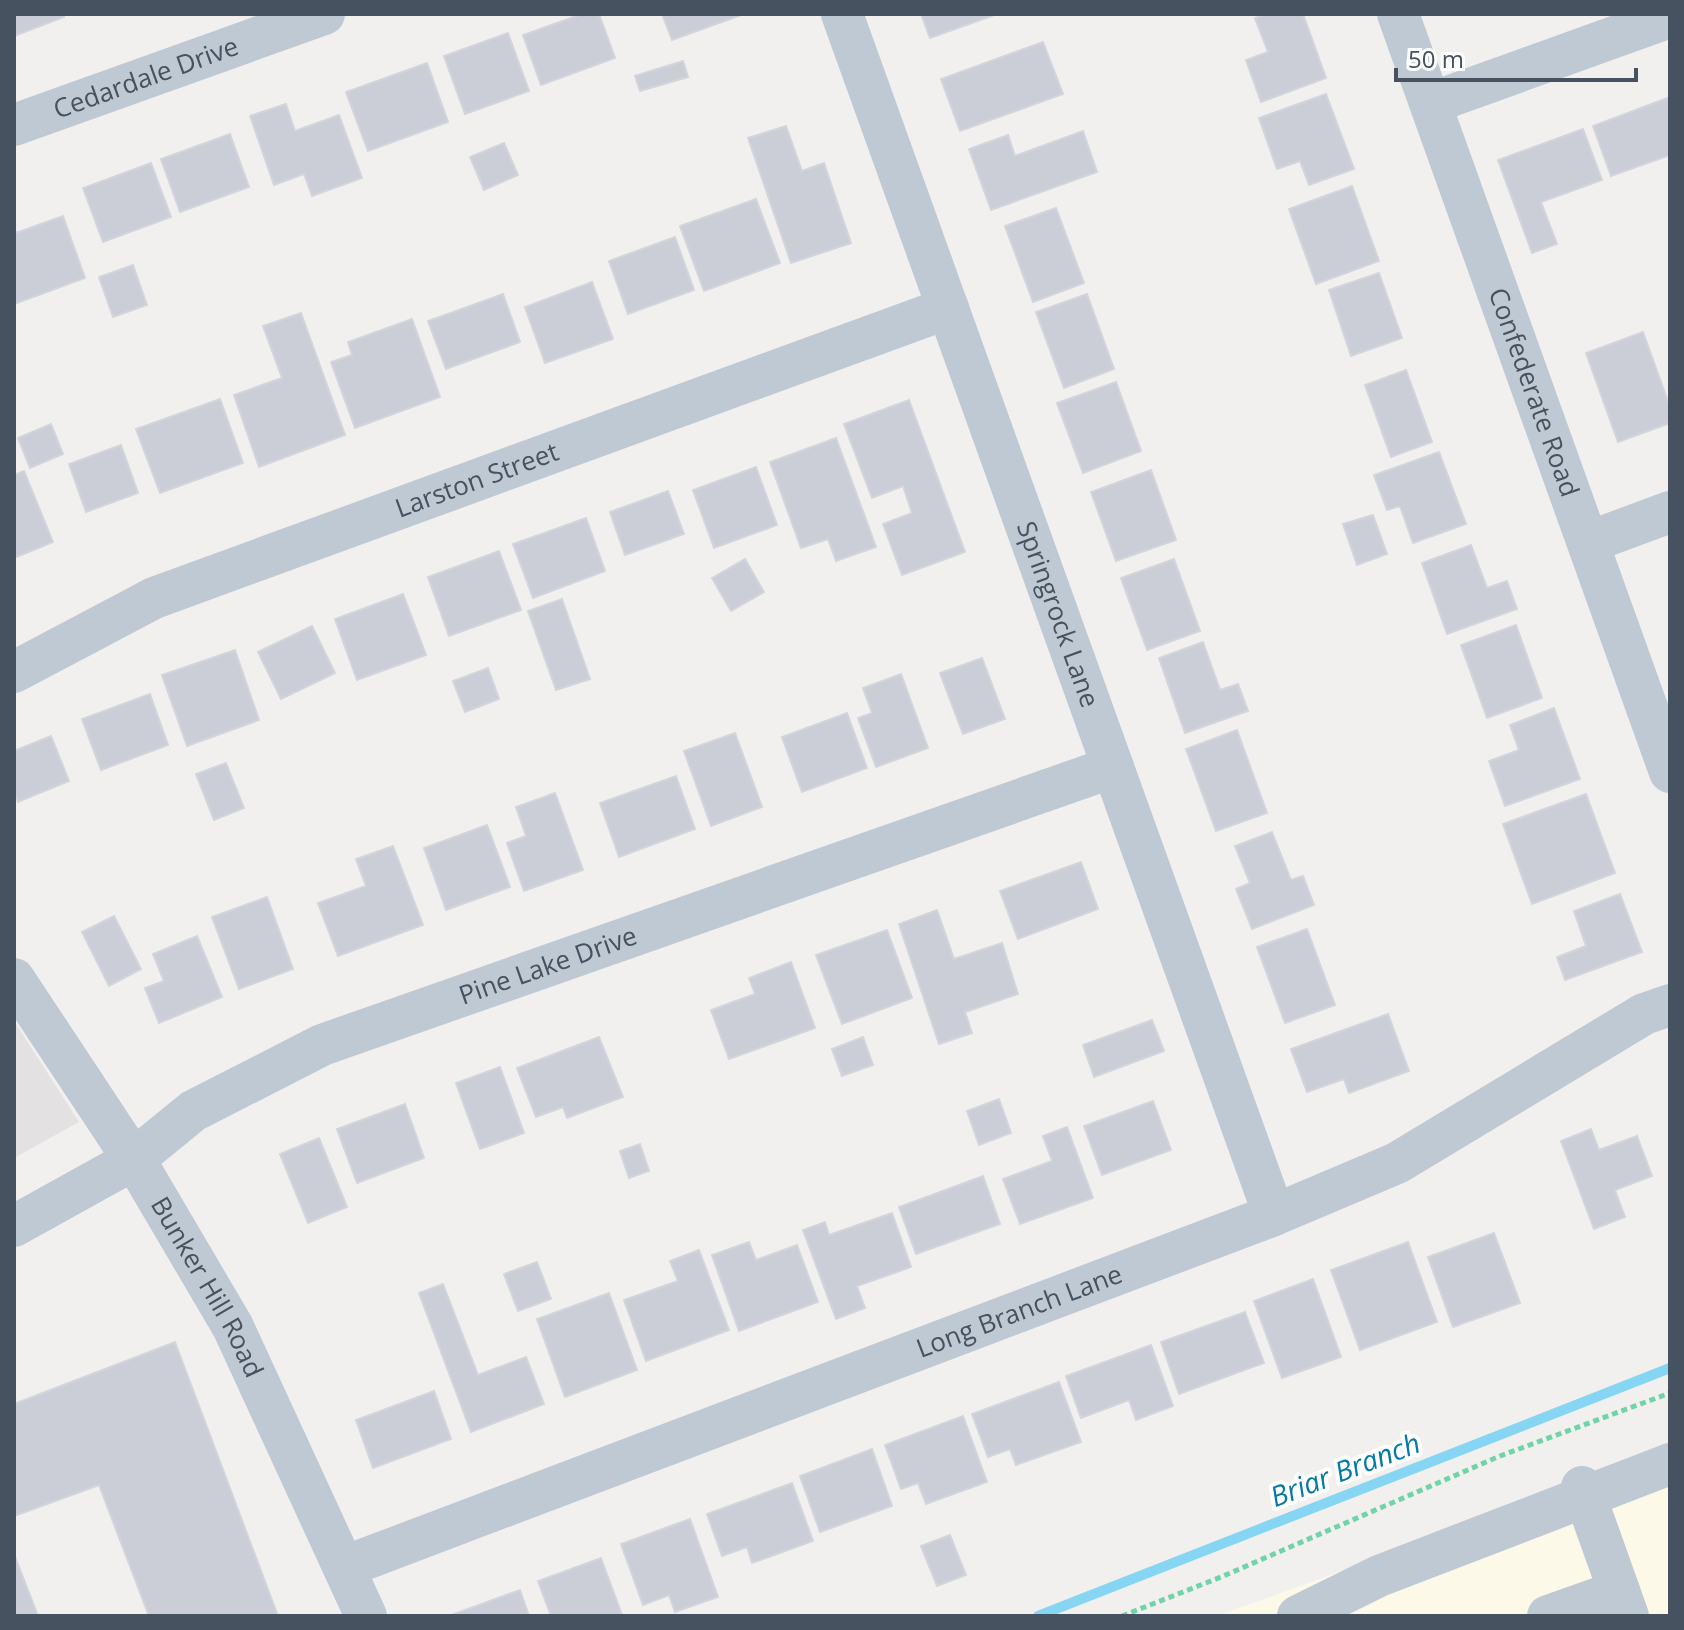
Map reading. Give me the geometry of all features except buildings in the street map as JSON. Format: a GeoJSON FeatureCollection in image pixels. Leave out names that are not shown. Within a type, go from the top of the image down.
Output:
{"type":"FeatureCollection","features":[{"type":"Feature","properties":{"kind":"street","name":"Cedardale Drive"},"geometry":{"type":"LineString","coordinates":[[14,125],[324,14]]}},
{"type":"Feature","properties":{"kind":"street","name":"Springrock Lane"},"geometry":{"type":"LineString","coordinates":[[842,14],[1274,1215]]}},
{"type":"Feature","properties":{"kind":"street","name":"Confederate Road"},"geometry":{"type":"LineString","coordinates":[[1398,14],[1670,772]]}},
{"type":"Feature","properties":{"kind":"street"},"geometry":{"type":"LineString","coordinates":[[1431,103],[1670,17]]}},
{"type":"Feature","properties":{"kind":"street","name":"Larston Street"},"geometry":{"type":"LineString","coordinates":[[14,672],[154,598],[948,308]]}},
{"type":"Feature","properties":{"kind":"street"},"geometry":{"type":"LineString","coordinates":[[1589,542],[1670,512]]}},
{"type":"Feature","properties":{"kind":"street","name":"Pine Lake Drive"},"geometry":{"type":"LineString","coordinates":[[14,1226],[133,1160],[193,1111],[322,1045],[1113,767]]}},
{"type":"Feature","properties":{"kind":"street","name":"Bunker Hill Road"},"geometry":{"type":"LineString","coordinates":[[14,979],[133,1160],[233,1327],[366,1616]]}},
{"type":"Feature","properties":{"kind":"street","name":"Long Branch Lane"},"geometry":{"type":"LineString","coordinates":[[344,1567],[1274,1215],[1397,1163],[1644,1014],[1670,1005]]}},
{"type":"Feature","properties":{"kind":"street"},"geometry":{"type":"LineString","coordinates":[[1322,1611],[1379,1576],[1583,1491],[1670,1464]]}},
{"type":"Feature","properties":{"kind":"street"},"geometry":{"type":"LineString","coordinates":[[1548,1616],[1623,1604],[1583,1491]]}},
{"type":"Feature","properties":{"kind":"path"},"geometry":{"type":"LineString","coordinates":[[1122,1616],[1221,1577],[1500,1456],[1670,1393]]}},
{"type":"Feature","properties":{"kind":"shaded area"},"geometry":{"type":"Polygon","coordinates":[[[14,1021],[79,1122],[14,1158],[14,1021]]]}},
{"type":"Feature","properties":{"kind":"shaded area"},"geometry":{"type":"Polygon","coordinates":[[[1670,1452],[1670,1616],[1217,1616],[1325,1577],[1670,1452]]]}},
{"type":"Feature","properties":{"kind":"waterway","name":"Briar Branch"},"geometry":{"type":"LineString","coordinates":[[1038,1616],[1670,1368]]}}]}
